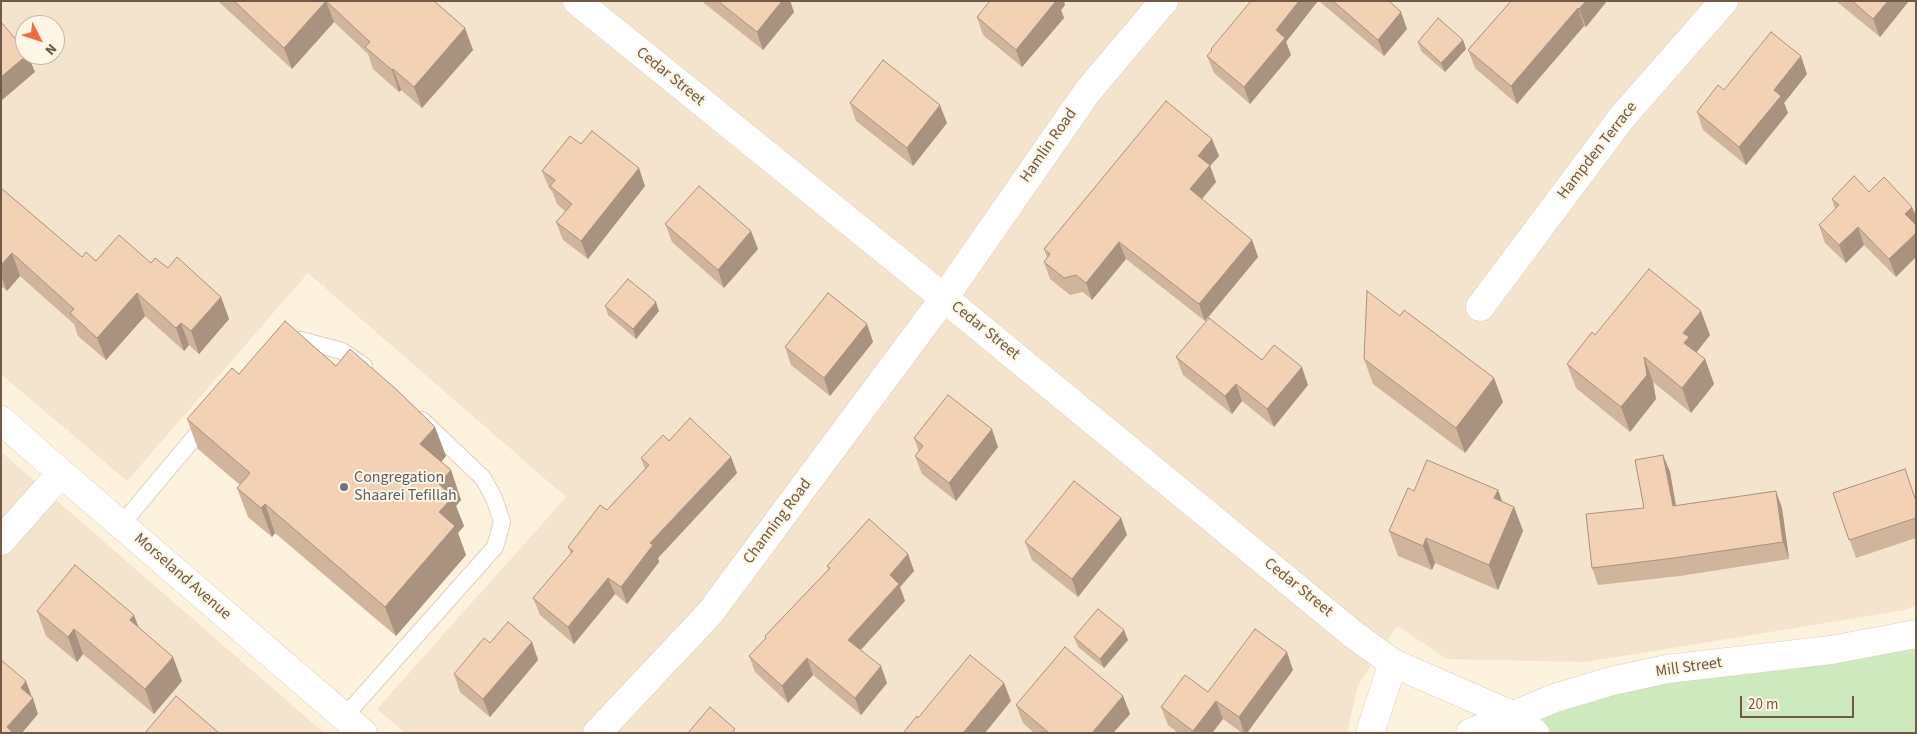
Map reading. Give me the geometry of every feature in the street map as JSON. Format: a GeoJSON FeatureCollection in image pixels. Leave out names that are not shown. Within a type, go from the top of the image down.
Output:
{"type":"FeatureCollection","features":[{"type":"Feature","properties":{"kind":"street","name":"Hamlin Road"},"geometry":{"type":"LineString","coordinates":[[944,298],[1088,91],[1164,1]]}},
{"type":"Feature","properties":{"kind":"street","name":"Hampden Terrace"},"geometry":{"type":"LineString","coordinates":[[1480,307],[1623,116],[1724,1]]}},
{"type":"Feature","properties":{"kind":"street","name":"Cedar Street"},"geometry":{"type":"LineString","coordinates":[[592,6],[1339,622],[1393,663],[1512,715],[1535,733]]}},
{"type":"Feature","properties":{"kind":"street","name":"Channing Road"},"geometry":{"type":"LineString","coordinates":[[597,733],[710,613],[944,298]]}},
{"type":"Feature","properties":{"kind":"street","name":"Morseland Avenue"},"geometry":{"type":"LineString","coordinates":[[1,420],[354,725]]}},
{"type":"Feature","properties":{"kind":"street"},"geometry":{"type":"LineString","coordinates":[[1,541],[61,473]]}},
{"type":"Feature","properties":{"kind":"street","name":"Mill Street"},"geometry":{"type":"LineString","coordinates":[[1470,733],[1555,698],[1612,681],[1668,670],[1831,650],[1916,634]]}},
{"type":"Feature","properties":{"kind":"street"},"geometry":{"type":"LineString","coordinates":[[1370,733],[1393,663]]}},
{"type":"Feature","properties":{"kind":"lane"},"geometry":{"type":"LineString","coordinates":[[275,348],[282,341],[301,340],[342,351],[375,374]]}},
{"type":"Feature","properties":{"kind":"lane"},"geometry":{"type":"LineString","coordinates":[[354,725],[496,547],[502,522],[494,498],[484,478],[409,407]]}},
{"type":"Feature","properties":{"kind":"lane"},"geometry":{"type":"LineString","coordinates":[[122,526],[217,410]]}},
{"type":"Feature","properties":{"kind":"shaded area"},"geometry":{"type":"Polygon","coordinates":[[[1,1],[1916,1],[1916,605],[1905,610],[1586,662],[1447,659],[1397,626],[1358,685],[1347,733],[405,733],[377,709],[566,497],[308,273],[127,481],[1,374],[1,1]]]}},
{"type":"Feature","properties":{"kind":"shaded area"},"geometry":{"type":"Polygon","coordinates":[[[1,452],[324,733],[1,733],[1,452]]]}},
{"type":"Feature","properties":{"kind":"green space"},"geometry":{"type":"Polygon","coordinates":[[[1916,634],[1916,733],[1470,733],[1555,698],[1916,634]]]}},
{"type":"Feature","properties":{"kind":"building"},"geometry":{"type":"Polygon","coordinates":[[[234,1],[326,1],[284,48],[234,1]]]}},
{"type":"Feature","properties":{"kind":"building"},"geometry":{"type":"Polygon","coordinates":[[[326,1],[434,1],[465,28],[414,87],[365,47],[370,42],[326,1]]]}},
{"type":"Feature","properties":{"kind":"building"},"geometry":{"type":"Polygon","coordinates":[[[718,1],[782,1],[757,32],[718,1]]]}},
{"type":"Feature","properties":{"kind":"building"},"geometry":{"type":"Polygon","coordinates":[[[990,1],[1056,1],[1016,50],[977,17],[990,1]]]}},
{"type":"Feature","properties":{"kind":"building"},"geometry":{"type":"Polygon","coordinates":[[[1251,1],[1299,1],[1276,30],[1285,38],[1244,87],[1207,56],[1251,1]]]}},
{"type":"Feature","properties":{"kind":"building"},"geometry":{"type":"Polygon","coordinates":[[[1333,1],[1389,1],[1401,12],[1378,40],[1333,1]]]}},
{"type":"Feature","properties":{"kind":"building"},"geometry":{"type":"Polygon","coordinates":[[[1511,1],[1586,1],[1511,86],[1468,50],[1511,1]]]}},
{"type":"Feature","properties":{"kind":"building"},"geometry":{"type":"Polygon","coordinates":[[[1852,1],[1888,1],[1873,19],[1852,1]]]}},
{"type":"Feature","properties":{"kind":"building"},"geometry":{"type":"Polygon","coordinates":[[[1438,18],[1463,40],[1441,63],[1418,42],[1438,18]]]}},
{"type":"Feature","properties":{"kind":"building"},"geometry":{"type":"Polygon","coordinates":[[[1,22],[15,38],[15,65],[1,77],[1,22]]]}},
{"type":"Feature","properties":{"kind":"building"},"geometry":{"type":"Polygon","coordinates":[[[1771,32],[1801,56],[1774,90],[1781,96],[1739,147],[1697,112],[1718,85],[1724,90],[1771,32]]]}},
{"type":"Feature","properties":{"kind":"building"},"geometry":{"type":"Polygon","coordinates":[[[883,60],[940,105],[907,148],[850,103],[883,60]]]}},
{"type":"Feature","properties":{"kind":"building"},"geometry":{"type":"Polygon","coordinates":[[[1166,101],[1212,139],[1198,156],[1210,165],[1190,189],[1252,240],[1199,304],[1119,242],[1086,283],[1076,275],[1064,278],[1044,262],[1050,254],[1044,249],[1166,101]]]}},
{"type":"Feature","properties":{"kind":"building"},"geometry":{"type":"Polygon","coordinates":[[[592,131],[639,168],[581,241],[556,222],[572,204],[550,186],[555,180],[542,171],[570,136],[581,144],[592,131]]]}},
{"type":"Feature","properties":{"kind":"building"},"geometry":{"type":"Polygon","coordinates":[[[1854,176],[1869,192],[1884,177],[1912,207],[1905,214],[1916,225],[1916,233],[1889,259],[1858,227],[1839,245],[1819,225],[1839,205],[1832,199],[1854,176]]]}},
{"type":"Feature","properties":{"kind":"building"},"geometry":{"type":"Polygon","coordinates":[[[699,186],[751,231],[718,270],[665,224],[699,186]]]}},
{"type":"Feature","properties":{"kind":"building"},"geometry":{"type":"Polygon","coordinates":[[[1,188],[82,257],[86,252],[96,261],[119,235],[151,263],[155,258],[168,268],[177,257],[221,297],[191,331],[181,323],[176,328],[137,293],[97,338],[70,313],[74,309],[12,253],[1,265],[1,188]]]}},
{"type":"Feature","properties":{"kind":"building"},"geometry":{"type":"Polygon","coordinates":[[[1649,269],[1701,311],[1683,333],[1689,337],[1684,343],[1705,359],[1682,388],[1644,357],[1647,375],[1621,407],[1567,364],[1592,332],[1595,335],[1649,269]]]}},
{"type":"Feature","properties":{"kind":"building"},"geometry":{"type":"Polygon","coordinates":[[[628,279],[656,302],[633,329],[605,306],[628,279]]]}},
{"type":"Feature","properties":{"kind":"building"},"geometry":{"type":"Polygon","coordinates":[[[1367,291],[1400,316],[1404,310],[1494,378],[1456,428],[1364,359],[1367,291]]]}},
{"type":"Feature","properties":{"kind":"building"},"geometry":{"type":"Polygon","coordinates":[[[828,293],[867,324],[824,378],[785,347],[828,293]]]}},
{"type":"Feature","properties":{"kind":"building"},"geometry":{"type":"Polygon","coordinates":[[[1209,318],[1262,360],[1274,345],[1302,367],[1267,409],[1236,384],[1225,396],[1176,357],[1209,318]]]}},
{"type":"Feature","properties":{"kind":"building","name":"Congregation Shaarei Tefillah"},"geometry":{"type":"Polygon","coordinates":[[[285,321],[336,366],[350,349],[397,390],[435,427],[420,444],[451,470],[439,484],[453,497],[439,512],[455,526],[385,607],[265,504],[261,508],[237,488],[250,473],[187,419],[232,368],[239,374],[285,321]]]}},
{"type":"Feature","properties":{"kind":"building"},"geometry":{"type":"Polygon","coordinates":[[[948,395],[992,429],[949,483],[915,456],[923,446],[914,438],[948,395]]]}},
{"type":"Feature","properties":{"kind":"building"},"geometry":{"type":"Polygon","coordinates":[[[690,418],[731,457],[650,543],[653,545],[621,587],[608,578],[568,627],[533,598],[573,551],[568,547],[600,505],[607,510],[649,465],[641,458],[663,435],[669,441],[690,418]]]}},
{"type":"Feature","properties":{"kind":"building"},"geometry":{"type":"Polygon","coordinates":[[[1663,455],[1673,506],[1776,491],[1783,542],[1592,568],[1586,514],[1644,508],[1635,460],[1663,455]]]}},
{"type":"Feature","properties":{"kind":"building"},"geometry":{"type":"Polygon","coordinates":[[[1427,460],[1498,490],[1494,498],[1514,507],[1489,565],[1426,538],[1423,546],[1389,531],[1408,488],[1414,491],[1427,460]]]}},
{"type":"Feature","properties":{"kind":"building"},"geometry":{"type":"Polygon","coordinates":[[[1905,469],[1916,501],[1916,518],[1849,540],[1833,493],[1905,469]]]}},
{"type":"Feature","properties":{"kind":"building"},"geometry":{"type":"Polygon","coordinates":[[[1074,481],[1121,518],[1072,579],[1025,542],[1074,481]]]}},
{"type":"Feature","properties":{"kind":"building"},"geometry":{"type":"Polygon","coordinates":[[[869,519],[908,554],[890,575],[899,584],[848,640],[881,666],[855,698],[807,658],[782,686],[749,656],[766,638],[765,636],[830,568],[827,566],[869,519]]]}},
{"type":"Feature","properties":{"kind":"building"},"geometry":{"type":"Polygon","coordinates":[[[75,565],[134,615],[130,620],[173,657],[145,689],[74,629],[68,637],[37,611],[75,565]]]}},
{"type":"Feature","properties":{"kind":"building"},"geometry":{"type":"Polygon","coordinates":[[[1098,609],[1124,630],[1100,659],[1074,637],[1098,609]]]}},
{"type":"Feature","properties":{"kind":"building"},"geometry":{"type":"Polygon","coordinates":[[[508,622],[532,642],[483,699],[454,674],[484,638],[490,643],[508,622]]]}},
{"type":"Feature","properties":{"kind":"building"},"geometry":{"type":"Polygon","coordinates":[[[1255,629],[1287,652],[1239,717],[1216,701],[1193,731],[1161,707],[1185,675],[1208,692],[1255,629]]]}},
{"type":"Feature","properties":{"kind":"building"},"geometry":{"type":"Polygon","coordinates":[[[1065,647],[1123,696],[1092,733],[1049,733],[1016,705],[1065,647]]]}},
{"type":"Feature","properties":{"kind":"building"},"geometry":{"type":"Polygon","coordinates":[[[970,655],[1004,683],[963,733],[903,733],[917,716],[918,718],[970,655]]]}},
{"type":"Feature","properties":{"kind":"building"},"geometry":{"type":"Polygon","coordinates":[[[1,660],[26,681],[21,688],[33,698],[7,727],[13,733],[1,733],[1,660]]]}},
{"type":"Feature","properties":{"kind":"building"},"geometry":{"type":"Polygon","coordinates":[[[176,696],[219,733],[145,733],[176,696]]]}},
{"type":"Feature","properties":{"kind":"building"},"geometry":{"type":"Polygon","coordinates":[[[710,707],[735,729],[734,733],[688,733],[710,707]]]}},
{"type":"Feature","properties":{"kind":"place","name":"Congregation Shaarei Tefillah"},"geometry":{"type":"Point","coordinates":[344,487]}}]}
